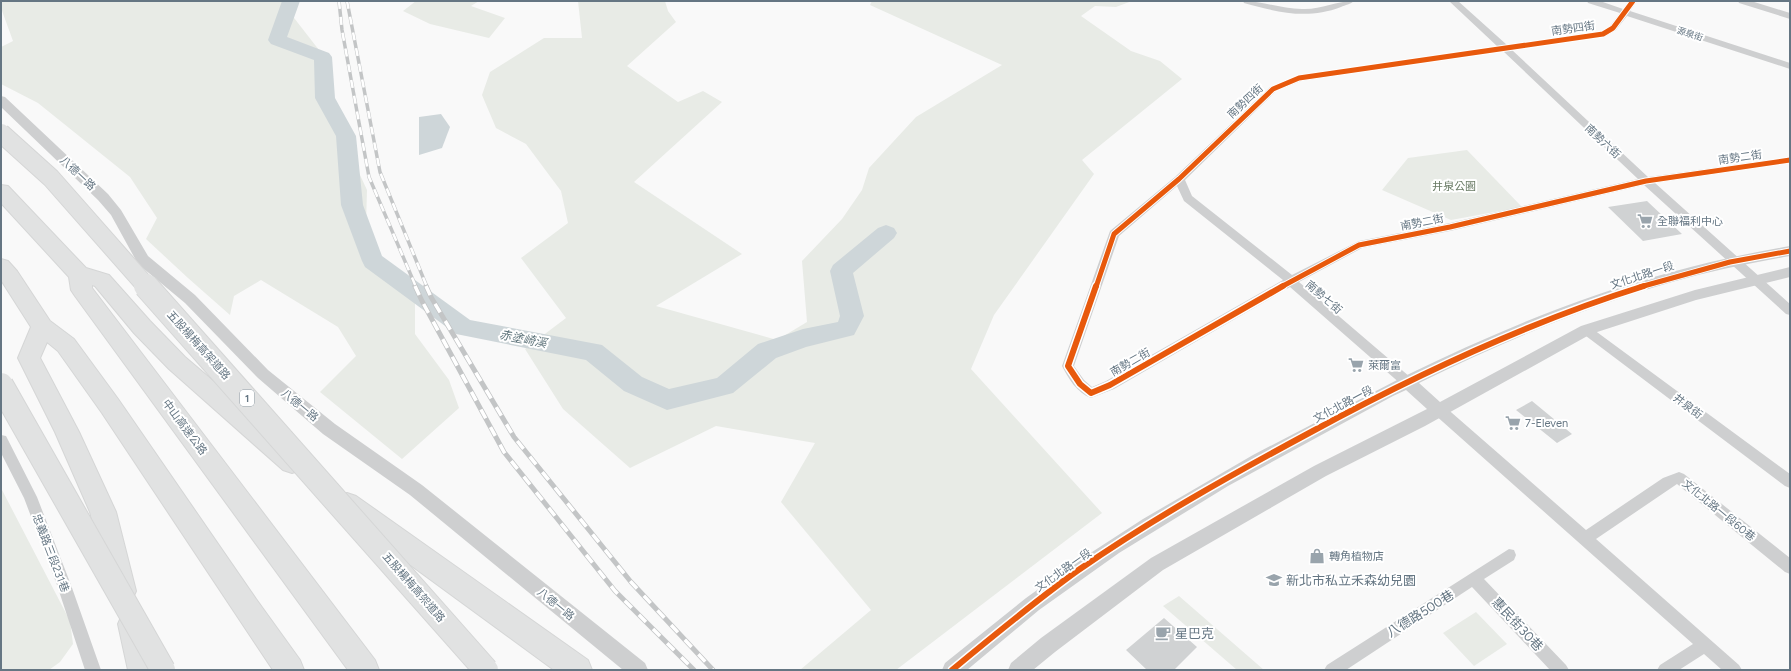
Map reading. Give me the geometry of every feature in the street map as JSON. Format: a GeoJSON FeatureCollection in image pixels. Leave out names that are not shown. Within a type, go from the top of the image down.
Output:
{"type":"FeatureCollection","features":[{"type":"Feature","properties":{"kind":"highway","name":"五股楊梅高架道路"},"geometry":{"type":"LineString","coordinates":[[1,133],[51,178],[486,670]]}},
{"type":"Feature","properties":{"kind":"highway","name":"中山高速公路"},"geometry":{"type":"LineString","coordinates":[[1,191],[79,274],[82,290],[365,670]]}},
{"type":"Feature","properties":{"kind":"highway"},"geometry":{"type":"LineString","coordinates":[[1,266],[10,276],[42,327],[66,345],[110,406],[246,608],[290,670]]}},
{"type":"Feature","properties":{"kind":"highway"},"geometry":{"type":"LineString","coordinates":[[79,274],[102,280],[142,327],[177,363],[220,403],[308,476],[578,670]]}},
{"type":"Feature","properties":{"kind":"highway"},"geometry":{"type":"LineString","coordinates":[[42,327],[28,358],[67,432],[103,512],[142,670]]}},
{"type":"Feature","properties":{"kind":"highway"},"geometry":{"type":"LineString","coordinates":[[1,385],[163,670]]}},
{"type":"Feature","properties":{"kind":"street"},"geometry":{"type":"LineString","coordinates":[[1247,1],[1272,8],[1296,12],[1318,11],[1350,1]]}},
{"type":"Feature","properties":{"kind":"street","name":"南勢六街"},"geometry":{"type":"LineString","coordinates":[[1454,1],[1732,261],[1790,311]]}},
{"type":"Feature","properties":{"kind":"street","name":"源泉街"},"geometry":{"type":"LineString","coordinates":[[1591,1],[1790,66]]}},
{"type":"Feature","properties":{"kind":"street","name":"南勢四街"},"geometry":{"type":"LineString","coordinates":[[1091,393],[1080,384],[1068,366],[1114,234],[1179,179],[1273,89],[1300,78],[1603,34],[1613,28],[1633,1]]}},
{"type":"Feature","properties":{"kind":"street"},"geometry":{"type":"LineString","coordinates":[[1742,1],[1790,16]]}},
{"type":"Feature","properties":{"kind":"street","name":"八德一路"},"geometry":{"type":"LineString","coordinates":[[1,100],[103,197],[116,213],[143,260],[190,299],[263,374],[329,428],[416,490],[638,670]]}},
{"type":"Feature","properties":{"kind":"street","name":"南勢二街"},"geometry":{"type":"LineString","coordinates":[[1091,393],[1110,385],[1291,281],[1359,245],[1450,227],[1646,181],[1790,160]]}},
{"type":"Feature","properties":{"kind":"street","name":"南勢七街"},"geometry":{"type":"LineString","coordinates":[[1179,179],[1188,198],[1291,281],[1406,381]]}},
{"type":"Feature","properties":{"kind":"street","name":"文化北路一段"},"geometry":{"type":"LineString","coordinates":[[952,670],[1044,595],[1132,534],[1275,451],[1406,381],[1564,311],[1679,273],[1732,261],[1790,251]]}},
{"type":"Feature","properties":{"kind":"street"},"geometry":{"type":"LineString","coordinates":[[1018,670],[1048,645],[1157,564],[1320,472],[1439,410],[1586,330],[1695,295],[1790,272]]}},
{"type":"Feature","properties":{"kind":"street","name":"井泉街"},"geometry":{"type":"LineString","coordinates":[[1586,330],[1790,482]]}},
{"type":"Feature","properties":{"kind":"street"},"geometry":{"type":"LineString","coordinates":[[1406,381],[1734,670]]}},
{"type":"Feature","properties":{"kind":"street","name":"忠義路三段231巷"},"geometry":{"type":"LineString","coordinates":[[1,440],[30,496],[64,585],[93,670]]}},
{"type":"Feature","properties":{"kind":"street","name":"文化北路一段60巷"},"geometry":{"type":"LineString","coordinates":[[1586,538],[1668,482],[1679,478],[1790,567]]}},
{"type":"Feature","properties":{"kind":"street","name":"八德路500巷"},"geometry":{"type":"LineString","coordinates":[[1332,670],[1509,555]]}},
{"type":"Feature","properties":{"kind":"street","name":"惠民街30巷"},"geometry":{"type":"LineString","coordinates":[[1474,579],[1561,670]]}},
{"type":"Feature","properties":{"kind":"street"},"geometry":{"type":"LineString","coordinates":[[1665,670],[1705,644]]}},
{"type":"Feature","properties":{"kind":"green space"},"geometry":{"type":"Polygon","coordinates":[[[1,1],[293,1],[291,14],[319,50],[340,132],[367,190],[365,260],[415,288],[415,334],[449,380],[459,408],[402,459],[320,392],[356,356],[338,327],[261,280],[234,296],[230,315],[188,278],[146,239],[157,218],[130,177],[38,103],[1,84],[1,47],[13,41],[1,8],[1,1]]]}},
{"type":"Feature","properties":{"kind":"green space"},"geometry":{"type":"Polygon","coordinates":[[[416,1],[479,1],[471,6],[505,18],[489,38],[430,24],[403,11],[416,1]]]}},
{"type":"Feature","properties":{"kind":"green space"},"geometry":{"type":"Polygon","coordinates":[[[578,1],[665,1],[668,11],[676,22],[627,66],[678,102],[703,91],[722,102],[634,182],[742,254],[656,306],[777,340],[807,322],[802,261],[842,219],[862,190],[869,168],[916,117],[1002,65],[870,5],[872,1],[1132,1],[1116,7],[1095,6],[1081,16],[1131,51],[1160,61],[1182,79],[1082,160],[1094,174],[994,315],[971,369],[1102,513],[896,670],[800,670],[871,610],[781,502],[815,443],[716,426],[630,468],[563,409],[525,349],[566,318],[521,258],[568,223],[561,191],[526,144],[496,128],[482,95],[490,72],[544,38],[582,38],[578,1]]]}},
{"type":"Feature","properties":{"kind":"green space","name":"井泉公園"},"geometry":{"type":"Polygon","coordinates":[[[1467,150],[1522,207],[1451,220],[1382,190],[1408,158],[1467,150]]]}},
{"type":"Feature","properties":{"kind":"green space"},"geometry":{"type":"Polygon","coordinates":[[[1,488],[70,621],[73,644],[60,662],[49,670],[1,670],[1,488]]]}},
{"type":"Feature","properties":{"kind":"green space"},"geometry":{"type":"Polygon","coordinates":[[[1179,596],[1264,670],[1237,670],[1163,606],[1179,596]]]}},
{"type":"Feature","properties":{"kind":"green space"},"geometry":{"type":"Polygon","coordinates":[[[1476,612],[1507,644],[1474,666],[1443,633],[1476,612]]]}},
{"type":"Feature","properties":{"kind":"shaded area"},"geometry":{"type":"Polygon","coordinates":[[[441,114],[450,127],[442,148],[419,155],[419,117],[441,114]]]}},
{"type":"Feature","properties":{"kind":"building","name":"全聯福利中心"},"geometry":{"type":"Polygon","coordinates":[[[1647,201],[1682,234],[1643,241],[1608,207],[1647,201]]]}},
{"type":"Feature","properties":{"kind":"building"},"geometry":{"type":"Polygon","coordinates":[[[1532,401],[1572,434],[1557,443],[1516,410],[1532,401]]]}},
{"type":"Feature","properties":{"kind":"building","name":"星巴克"},"geometry":{"type":"Polygon","coordinates":[[[1164,618],[1197,647],[1174,670],[1147,670],[1126,650],[1164,618]]]}},
{"type":"Feature","properties":{"kind":"waterway","name":"赤塗崎溪"},"geometry":{"type":"LineString","coordinates":[[291,1],[277,40],[323,57],[325,98],[346,136],[352,205],[373,261],[464,328],[593,352],[633,384],[667,400],[724,386],[767,351],[803,338],[846,329],[852,316],[841,271],[886,233]]}},
{"type":"Feature","properties":{"kind":"railway"},"geometry":{"type":"LineString","coordinates":[[339,1],[342,30],[369,177],[416,287]]}},
{"type":"Feature","properties":{"kind":"railway"},"geometry":{"type":"LineString","coordinates":[[347,1],[380,172],[427,287]]}},
{"type":"Feature","properties":{"kind":"railway"},"geometry":{"type":"LineString","coordinates":[[415,286],[504,452],[615,591],[694,670]]}},
{"type":"Feature","properties":{"kind":"railway"},"geometry":{"type":"LineString","coordinates":[[426,286],[431,297],[514,437],[631,582],[713,670]]}},
{"type":"Feature","properties":{"kind":"cycle path"},"geometry":{"type":"LineString","coordinates":[[1633,1],[1613,28],[1603,34],[1299,78],[1273,89],[1179,179],[1114,234],[1068,366],[1080,384],[1091,393],[1110,385],[1291,281],[1359,245],[1450,227],[1646,181],[1790,160]]}},
{"type":"Feature","properties":{"kind":"cycle path"},"geometry":{"type":"LineString","coordinates":[[952,670],[1032,604],[1078,570],[1113,547],[1185,502],[1259,460],[1387,392],[1498,340],[1555,316],[1612,295],[1670,277],[1730,262],[1790,251]]}},
{"type":"Feature","properties":{"kind":"place","name":"全聯福利中心"},"geometry":{"type":"Point","coordinates":[1645,221]}},
{"type":"Feature","properties":{"kind":"place","name":"萊爾富"},"geometry":{"type":"Point","coordinates":[1356,365]}},
{"type":"Feature","properties":{"kind":"place","name":"7-Eleven"},"geometry":{"type":"Point","coordinates":[1513,423]}},
{"type":"Feature","properties":{"kind":"place","name":"轉角植物店"},"geometry":{"type":"Point","coordinates":[1317,556]}},
{"type":"Feature","properties":{"kind":"place","name":"新北市私立禾森幼兒園"},"geometry":{"type":"Point","coordinates":[1274,580]}},
{"type":"Feature","properties":{"kind":"place","name":"星巴克"},"geometry":{"type":"Point","coordinates":[1163,633]}}]}
